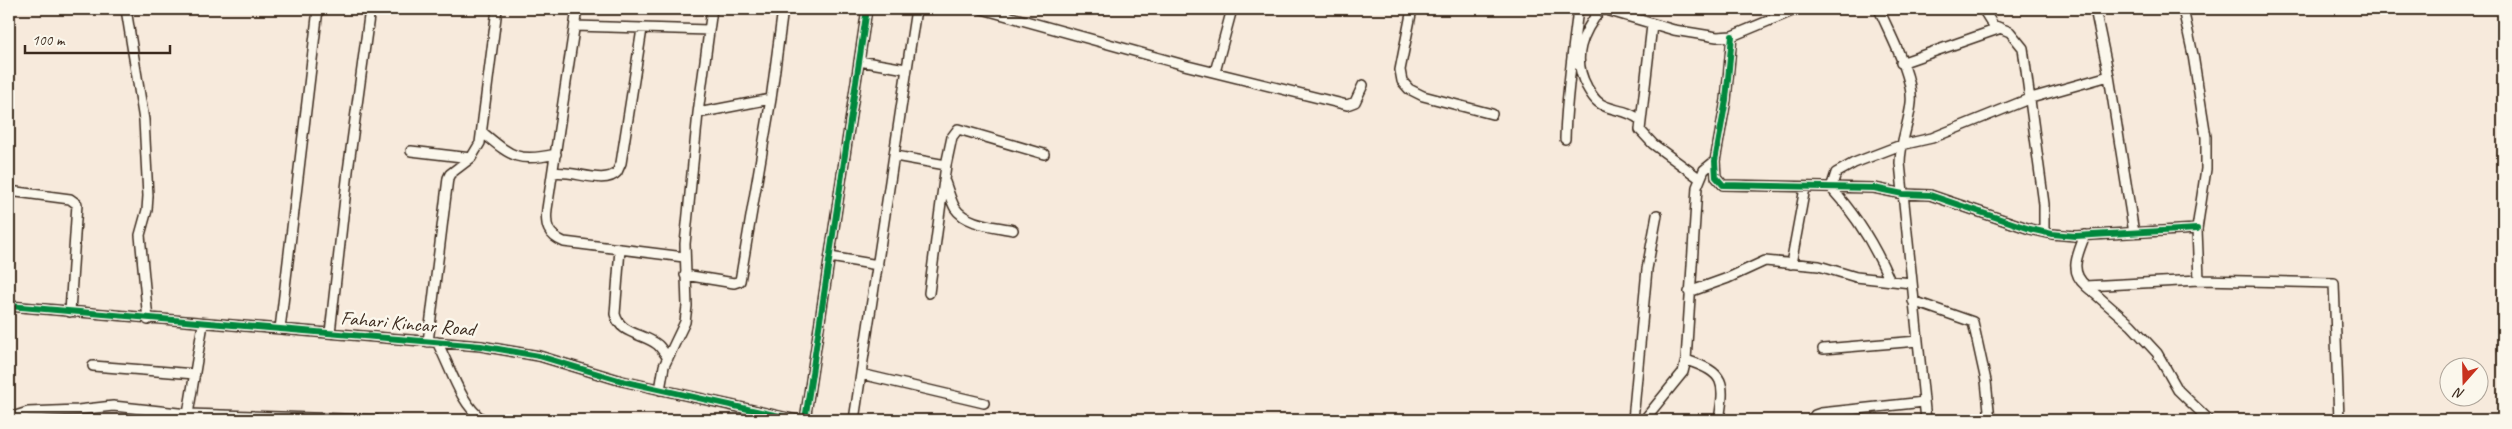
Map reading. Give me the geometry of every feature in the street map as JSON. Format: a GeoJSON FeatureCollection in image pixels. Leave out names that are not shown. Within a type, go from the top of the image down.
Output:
{"type":"FeatureCollection","features":[{"type":"Feature","properties":{"kind":"street"},"geometry":{"type":"LineString","coordinates":[[126,9],[144,120],[148,196],[140,243],[148,320]]}},
{"type":"Feature","properties":{"kind":"street"},"geometry":{"type":"LineString","coordinates":[[280,329],[318,9]]}},
{"type":"Feature","properties":{"kind":"street"},"geometry":{"type":"LineString","coordinates":[[330,333],[348,171],[370,9]]}},
{"type":"Feature","properties":{"kind":"street"},"geometry":{"type":"LineString","coordinates":[[483,420],[472,410],[461,393],[433,342],[448,178],[471,158],[480,143],[497,9]]}},
{"type":"Feature","properties":{"kind":"street"},"geometry":{"type":"LineString","coordinates":[[577,9],[576,26],[545,223],[552,236],[564,242],[684,257]]}},
{"type":"Feature","properties":{"kind":"street"},"geometry":{"type":"LineString","coordinates":[[660,390],[668,358],[685,322],[687,306],[684,257],[698,112],[712,9]]}},
{"type":"Feature","properties":{"kind":"street"},"geometry":{"type":"LineString","coordinates":[[685,275],[734,283],[740,280],[771,100],[783,9]]}},
{"type":"Feature","properties":{"kind":"street"},"geometry":{"type":"LineString","coordinates":[[805,420],[867,9]]}},
{"type":"Feature","properties":{"kind":"street"},"geometry":{"type":"LineString","coordinates":[[854,420],[916,9]]}},
{"type":"Feature","properties":{"kind":"street"},"geometry":{"type":"LineString","coordinates":[[982,9],[1188,66],[1346,106],[1355,102],[1363,85]]}},
{"type":"Feature","properties":{"kind":"street"},"geometry":{"type":"LineString","coordinates":[[1215,72],[1232,9]]}},
{"type":"Feature","properties":{"kind":"street"},"geometry":{"type":"LineString","coordinates":[[1412,9],[1400,70],[1402,81],[1409,89],[1423,96],[1492,114]]}},
{"type":"Feature","properties":{"kind":"street"},"geometry":{"type":"LineString","coordinates":[[1565,139],[1566,93],[1571,76],[1578,9]]}},
{"type":"Feature","properties":{"kind":"street"},"geometry":{"type":"LineString","coordinates":[[1640,120],[1630,112],[1598,103],[1591,96],[1580,74],[1578,59],[1581,41],[1590,23],[1602,9],[1674,30],[1732,36],[1780,12],[1797,9]]}},
{"type":"Feature","properties":{"kind":"street"},"geometry":{"type":"LineString","coordinates":[[1879,9],[1910,86],[1911,104],[1901,145],[1903,194],[1926,420]]}},
{"type":"Feature","properties":{"kind":"street"},"geometry":{"type":"LineString","coordinates":[[1983,9],[1993,25],[2010,32],[2024,48],[2044,204],[2044,232]]}},
{"type":"Feature","properties":{"kind":"street"},"geometry":{"type":"LineString","coordinates":[[2095,9],[2109,76],[2134,232]]}},
{"type":"Feature","properties":{"kind":"street"},"geometry":{"type":"LineString","coordinates":[[2183,9],[2194,55],[2206,137],[2205,176],[2197,230],[2199,280]]}},
{"type":"Feature","properties":{"kind":"street"},"geometry":{"type":"LineString","coordinates":[[1652,24],[1640,130],[1645,137],[1699,178]]}},
{"type":"Feature","properties":{"kind":"street"},"geometry":{"type":"LineString","coordinates":[[576,26],[709,30]]}},
{"type":"Feature","properties":{"kind":"street"},"geometry":{"type":"LineString","coordinates":[[1901,63],[2001,28]]}},
{"type":"Feature","properties":{"kind":"street"},"geometry":{"type":"LineString","coordinates":[[553,173],[562,171],[604,179],[617,172],[642,29]]}},
{"type":"Feature","properties":{"kind":"street"},"geometry":{"type":"LineString","coordinates":[[1732,36],[1726,100],[1715,161],[1716,177],[1723,185],[1874,188],[1903,194],[1930,195],[2044,232],[2084,235],[2197,230]]}},
{"type":"Feature","properties":{"kind":"street"},"geometry":{"type":"LineString","coordinates":[[859,61],[906,69]]}},
{"type":"Feature","properties":{"kind":"street"},"geometry":{"type":"LineString","coordinates":[[1832,188],[1834,177],[1840,170],[1901,145],[1932,138],[2031,98],[2109,76]]}},
{"type":"Feature","properties":{"kind":"street"},"geometry":{"type":"LineString","coordinates":[[698,112],[771,100]]}},
{"type":"Feature","properties":{"kind":"street"},"geometry":{"type":"LineString","coordinates":[[928,293],[946,165],[952,136],[958,129],[1044,154]]}},
{"type":"Feature","properties":{"kind":"street"},"geometry":{"type":"LineString","coordinates":[[482,132],[507,152],[518,157],[537,159],[556,154]]}},
{"type":"Feature","properties":{"kind":"street"},"geometry":{"type":"LineString","coordinates":[[411,151],[471,158]]}},
{"type":"Feature","properties":{"kind":"street"},"geometry":{"type":"LineString","coordinates":[[895,156],[946,165]]}},
{"type":"Feature","properties":{"kind":"street"},"geometry":{"type":"LineString","coordinates":[[1644,420],[1682,372],[1686,360],[1689,292],[1699,178],[1704,170],[1715,161]]}},
{"type":"Feature","properties":{"kind":"street"},"geometry":{"type":"LineString","coordinates":[[945,182],[955,208],[963,216],[973,221],[1013,230]]}},
{"type":"Feature","properties":{"kind":"street"},"geometry":{"type":"LineString","coordinates":[[1791,264],[1805,188]]}},
{"type":"Feature","properties":{"kind":"street"},"geometry":{"type":"LineString","coordinates":[[1832,188],[1852,211],[1879,256],[1890,281]]}},
{"type":"Feature","properties":{"kind":"street"},"geometry":{"type":"LineString","coordinates":[[9,191],[70,199],[77,204],[70,312]]}},
{"type":"Feature","properties":{"kind":"street"},"geometry":{"type":"LineString","coordinates":[[1633,420],[1647,269],[1657,215]]}},
{"type":"Feature","properties":{"kind":"street"},"geometry":{"type":"LineString","coordinates":[[2084,235],[2075,262],[2075,272],[2078,279],[2157,353],[2178,390],[2208,420]]}},
{"type":"Feature","properties":{"kind":"street"},"geometry":{"type":"LineString","coordinates":[[620,249],[615,314],[617,321],[627,330],[658,345],[668,358]]}},
{"type":"Feature","properties":{"kind":"street"},"geometry":{"type":"LineString","coordinates":[[830,257],[878,265]]}},
{"type":"Feature","properties":{"kind":"street"},"geometry":{"type":"LineString","coordinates":[[1689,292],[1728,278],[1765,261],[1819,266],[1856,277],[1911,283]]}},
{"type":"Feature","properties":{"kind":"street"},"geometry":{"type":"LineString","coordinates":[[2086,286],[2199,280],[2334,283],[2339,420]]}},
{"type":"Feature","properties":{"kind":"street"},"geometry":{"type":"LineString","coordinates":[[1913,301],[1973,322],[1986,381],[1990,420]]}},
{"type":"Feature","properties":{"kind":"street","name":"Fahari Kincar Road"},"geometry":{"type":"LineString","coordinates":[[9,306],[148,320],[481,346],[539,356],[761,416],[797,420]]}},
{"type":"Feature","properties":{"kind":"street"},"geometry":{"type":"LineString","coordinates":[[187,417],[203,324]]}},
{"type":"Feature","properties":{"kind":"street"},"geometry":{"type":"LineString","coordinates":[[1823,349],[1918,341]]}},
{"type":"Feature","properties":{"kind":"street"},"geometry":{"type":"LineString","coordinates":[[1686,360],[1709,369],[1722,382],[1724,390],[1719,420]]}},
{"type":"Feature","properties":{"kind":"street"},"geometry":{"type":"LineString","coordinates":[[93,366],[194,374]]}},
{"type":"Feature","properties":{"kind":"street"},"geometry":{"type":"LineString","coordinates":[[861,374],[984,403]]}},
{"type":"Feature","properties":{"kind":"street"},"geometry":{"type":"LineString","coordinates":[[1812,420],[1821,413],[1924,402]]}},
{"type":"Feature","properties":{"kind":"street"},"geometry":{"type":"LineString","coordinates":[[9,418],[28,412],[78,410],[113,406],[187,417],[376,420]]}},
{"type":"Feature","properties":{"kind":"cycle path"},"geometry":{"type":"LineString","coordinates":[[805,420],[867,9]]}},
{"type":"Feature","properties":{"kind":"cycle path"},"geometry":{"type":"LineString","coordinates":[[1732,36],[1726,100],[1715,161],[1716,177],[1723,185],[1874,188],[1903,194],[1930,195],[2030,229],[2052,234],[2075,236],[2197,229]]}},
{"type":"Feature","properties":{"kind":"cycle path"},"geometry":{"type":"LineString","coordinates":[[9,306],[481,346],[539,356],[622,381],[797,420]]}}]}
